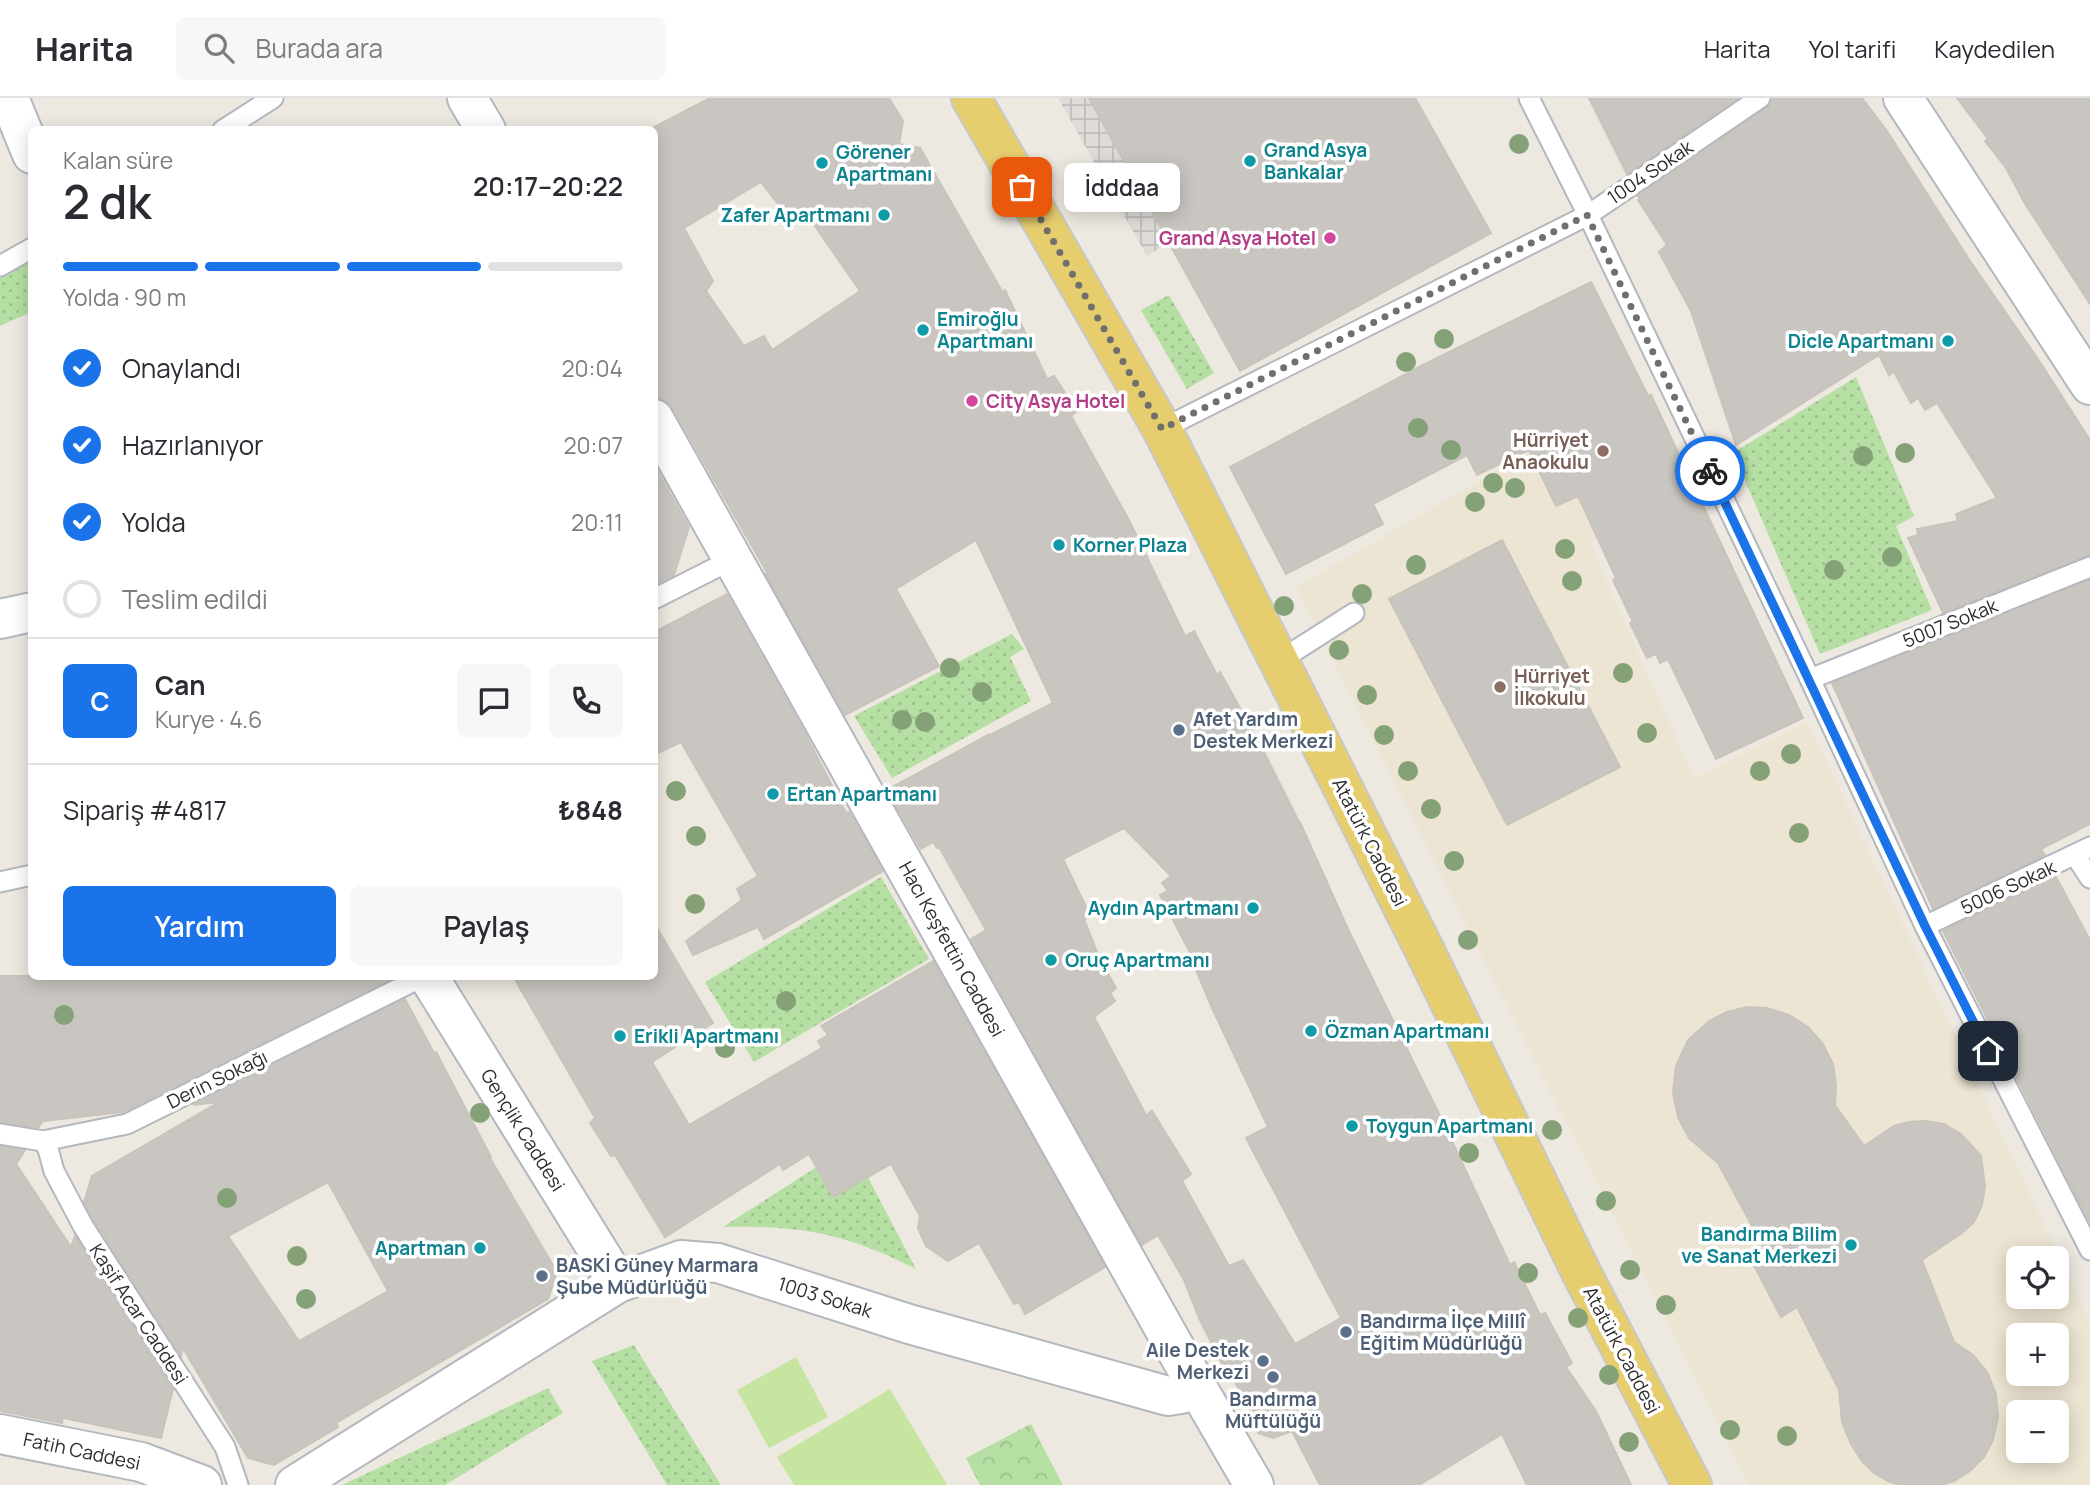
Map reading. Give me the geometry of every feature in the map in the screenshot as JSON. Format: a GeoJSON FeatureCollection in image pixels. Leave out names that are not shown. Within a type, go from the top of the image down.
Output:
{"type":"FeatureCollection","features":[{"type":"Feature","properties":{"kind":"main road","name":"Atatürk Caddesi"},"geometry":{"type":"LineString","coordinates":[[971,98],[1162,429],[1423,948],[1582,1274],[1692,1485]]}},
{"type":"Feature","properties":{"kind":"street"},"geometry":{"type":"LineString","coordinates":[[9,98],[28,144]]}},
{"type":"Feature","properties":{"kind":"street"},"geometry":{"type":"LineString","coordinates":[[467,98],[484,126]]}},
{"type":"Feature","properties":{"kind":"street"},"geometry":{"type":"LineString","coordinates":[[1903,98],[2090,385]]}},
{"type":"Feature","properties":{"kind":"street","name":"Hacı Keşfettin Caddesi"},"geometry":{"type":"LineString","coordinates":[[658,426],[1253,1483]]}},
{"type":"Feature","properties":{"kind":"street"},"geometry":{"type":"LineString","coordinates":[[0,619],[28,613]]}},
{"type":"Feature","properties":{"kind":"street","name":"Gençlik Caddesi"},"geometry":{"type":"LineString","coordinates":[[429,980],[618,1283]]}},
{"type":"Feature","properties":{"kind":"street","name":"1003 Sokak"},"geometry":{"type":"LineString","coordinates":[[295,1485],[618,1283],[681,1260],[718,1263],[909,1324],[1168,1396],[1197,1387]]}},
{"type":"Feature","properties":{"kind":"street","name":"Fatih Caddesi"},"geometry":{"type":"LineString","coordinates":[[6,1443],[141,1462],[202,1485]]}},
{"type":"Feature","properties":{"kind":"lane"},"geometry":{"type":"LineString","coordinates":[[229,126],[273,98]]}},
{"type":"Feature","properties":{"kind":"lane"},"geometry":{"type":"LineString","coordinates":[[1529,98],[1810,679],[1925,926],[2090,1250]]}},
{"type":"Feature","properties":{"kind":"lane","name":"1004 Sokak"},"geometry":{"type":"LineString","coordinates":[[1162,429],[1587,215],[1760,98]]}},
{"type":"Feature","properties":{"kind":"lane"},"geometry":{"type":"LineString","coordinates":[[0,266],[28,250]]}},
{"type":"Feature","properties":{"kind":"lane"},"geometry":{"type":"LineString","coordinates":[[658,597],[733,559]]}},
{"type":"Feature","properties":{"kind":"lane","name":"5007 Sokak"},"geometry":{"type":"LineString","coordinates":[[1810,679],[2090,567]]}},
{"type":"Feature","properties":{"kind":"lane"},"geometry":{"type":"LineString","coordinates":[[1279,661],[1354,613]]}},
{"type":"Feature","properties":{"kind":"lane"},"geometry":{"type":"LineString","coordinates":[[2083,851],[2090,878]]}},
{"type":"Feature","properties":{"kind":"lane","name":"5006 Sokak"},"geometry":{"type":"LineString","coordinates":[[1925,926],[2083,851]]}},
{"type":"Feature","properties":{"kind":"lane"},"geometry":{"type":"LineString","coordinates":[[0,882],[28,877]]}},
{"type":"Feature","properties":{"kind":"lane","name":"Derin Sokağı"},"geometry":{"type":"LineString","coordinates":[[0,1134],[43,1141],[127,1124],[418,980]]}},
{"type":"Feature","properties":{"kind":"lane","name":"Kaşif Acar Caddesi"},"geometry":{"type":"LineString","coordinates":[[43,1141],[54,1171],[83,1226],[225,1447],[238,1485]]}},
{"type":"Feature","properties":{"kind":"shaded area"},"geometry":{"type":"Polygon","coordinates":[[[1058,98],[1148,98],[1169,243],[1147,256],[1058,98]]]}},
{"type":"Feature","properties":{"kind":"shaded area"},"geometry":{"type":"Polygon","coordinates":[[[1651,395],[1677,450],[1578,496],[1597,538],[1590,543],[1694,779],[1807,722],[2054,1246],[2006,1246],[2006,1309],[2069,1309],[2069,1278],[2090,1323],[2090,1485],[1749,1485],[1296,587],[1530,452],[1651,395]]]}},
{"type":"Feature","properties":{"kind":"green space"},"geometry":{"type":"Polygon","coordinates":[[[28,262],[28,313],[0,326],[0,278],[28,262]]]}},
{"type":"Feature","properties":{"kind":"green space"},"geometry":{"type":"Polygon","coordinates":[[[1169,295],[1214,373],[1187,389],[1141,310],[1169,295]]]}},
{"type":"Feature","properties":{"kind":"green space"},"geometry":{"type":"Polygon","coordinates":[[[1856,377],[1914,516],[1896,526],[1932,610],[1820,654],[1733,453],[1856,377]]]}},
{"type":"Feature","properties":{"kind":"green space"},"geometry":{"type":"Polygon","coordinates":[[[1012,634],[1024,649],[1010,657],[1031,701],[892,778],[854,716],[1012,634]]]}},
{"type":"Feature","properties":{"kind":"green space"},"geometry":{"type":"Polygon","coordinates":[[[881,877],[929,959],[754,1062],[705,982],[881,877]]]}},
{"type":"Feature","properties":{"kind":"green space"},"geometry":{"type":"Polygon","coordinates":[[[851,1145],[916,1269],[868,1247],[823,1234],[776,1228],[723,1227],[851,1145]]]}},
{"type":"Feature","properties":{"kind":"green space"},"geometry":{"type":"Polygon","coordinates":[[[634,1345],[721,1485],[667,1485],[592,1361],[634,1345]]]}},
{"type":"Feature","properties":{"kind":"green space"},"geometry":{"type":"Polygon","coordinates":[[[796,1357],[828,1417],[769,1448],[737,1390],[796,1357]]]}},
{"type":"Feature","properties":{"kind":"green space"},"geometry":{"type":"Polygon","coordinates":[[[548,1388],[563,1413],[445,1485],[342,1485],[548,1388]]]}},
{"type":"Feature","properties":{"kind":"green space"},"geometry":{"type":"Polygon","coordinates":[[[890,1389],[947,1485],[794,1485],[777,1457],[890,1389]]]}},
{"type":"Feature","properties":{"kind":"green space"},"geometry":{"type":"Polygon","coordinates":[[[1031,1424],[1063,1485],[980,1485],[966,1458],[1031,1424]]]}},
{"type":"Feature","properties":{"kind":"building"},"geometry":{"type":"Polygon","coordinates":[[[710,98],[889,98],[903,121],[899,144],[920,148],[1003,293],[1005,290],[1047,379],[1054,376],[1077,411],[1071,416],[1130,522],[1185,636],[1194,631],[1217,675],[1220,672],[1261,746],[1300,822],[1347,927],[1510,1265],[1514,1262],[1540,1315],[1545,1313],[1572,1363],[1566,1367],[1596,1411],[1631,1485],[1527,1485],[1502,1434],[1419,1485],[1320,1485],[1292,1431],[1273,1438],[1258,1433],[1256,1422],[1226,1365],[1223,1366],[1184,1280],[1158,1235],[1142,1245],[971,939],[986,930],[939,847],[933,842],[921,849],[887,790],[1053,703],[976,540],[896,589],[939,666],[845,715],[768,574],[673,408],[658,398],[656,126],[710,98]],[[761,182],[684,228],[713,281],[706,291],[744,346],[764,336],[772,350],[860,291],[810,219],[801,225],[786,206],[782,209],[761,182]],[[1124,828],[1063,859],[1091,917],[1084,919],[1099,957],[1116,988],[1110,993],[1115,1001],[1094,1017],[1146,1115],[1152,1111],[1191,1174],[1182,1181],[1229,1266],[1243,1260],[1295,1344],[1341,1318],[1246,1138],[1268,1127],[1212,1008],[1196,970],[1198,968],[1160,895],[1168,891],[1162,883],[1171,876],[1124,828]]]}},
{"type":"Feature","properties":{"kind":"building","name":"Grand Asya Hotel"},"geometry":{"type":"Polygon","coordinates":[[[1089,98],[1415,98],[1491,233],[1240,371],[1089,98]]]}},
{"type":"Feature","properties":{"kind":"building"},"geometry":{"type":"Polygon","coordinates":[[[1589,98],[1738,98],[1627,174],[1589,98]]]}},
{"type":"Feature","properties":{"kind":"building"},"geometry":{"type":"Polygon","coordinates":[[[1772,98],[1862,98],[1887,131],[2090,440],[2090,555],[1943,613],[1908,538],[1918,535],[1917,529],[1958,521],[1956,514],[1997,498],[1937,403],[1925,410],[1918,398],[1911,403],[1894,372],[1889,375],[1879,355],[1736,445],[1691,311],[1659,252],[1667,245],[1638,196],[1767,108],[1772,98]]]}},
{"type":"Feature","properties":{"kind":"building"},"geometry":{"type":"Polygon","coordinates":[[[1957,98],[2090,98],[2090,304],[2024,202],[2006,168],[1985,141],[1988,139],[1957,98]]]}},
{"type":"Feature","properties":{"kind":"building"},"geometry":{"type":"Polygon","coordinates":[[[1591,282],[1648,396],[1651,395],[1803,718],[1716,759],[1668,659],[1660,663],[1656,654],[1647,658],[1613,580],[1616,578],[1578,496],[1556,506],[1529,450],[1477,475],[1467,455],[1373,504],[1383,524],[1286,574],[1230,467],[1423,365],[1591,282]]]}},
{"type":"Feature","properties":{"kind":"building"},"geometry":{"type":"Polygon","coordinates":[[[658,472],[689,527],[674,575],[658,583],[658,472]]]}},
{"type":"Feature","properties":{"kind":"building","name":"Hürriyet İlkokulu"},"geometry":{"type":"Polygon","coordinates":[[[1502,540],[1620,767],[1507,825],[1389,599],[1502,540]]]}},
{"type":"Feature","properties":{"kind":"building"},"geometry":{"type":"Polygon","coordinates":[[[2090,580],[2090,824],[2041,849],[2045,855],[1933,909],[1832,683],[2090,580]]]}},
{"type":"Feature","properties":{"kind":"building"},"geometry":{"type":"Polygon","coordinates":[[[727,594],[846,813],[849,812],[883,871],[764,939],[758,927],[693,955],[686,941],[742,900],[737,889],[758,876],[681,742],[658,753],[658,630],[727,594]]]}},
{"type":"Feature","properties":{"kind":"building"},"geometry":{"type":"Polygon","coordinates":[[[2056,877],[2090,940],[2090,1223],[1943,931],[2056,877]]]}},
{"type":"Feature","properties":{"kind":"building"},"geometry":{"type":"Polygon","coordinates":[[[658,930],[713,1023],[652,1062],[689,1125],[822,1048],[818,1041],[828,1035],[821,1026],[933,961],[1105,1267],[1025,1314],[1019,1302],[1014,1304],[979,1243],[948,1261],[926,1246],[918,1228],[920,1216],[891,1164],[833,1197],[809,1154],[783,1170],[780,1164],[665,1237],[615,1155],[611,1156],[590,1123],[595,1118],[515,980],[658,980],[658,930]]]}},
{"type":"Feature","properties":{"kind":"building"},"geometry":{"type":"Polygon","coordinates":[[[0,976],[28,976],[28,980],[389,980],[123,1112],[43,1121],[38,1128],[0,1122],[0,976]]]}},
{"type":"Feature","properties":{"kind":"building"},"geometry":{"type":"Polygon","coordinates":[[[405,999],[434,1053],[436,1052],[490,1158],[557,1272],[548,1299],[336,1423],[338,1427],[274,1465],[248,1458],[183,1348],[181,1356],[84,1202],[92,1176],[219,1102],[193,1105],[405,999]],[[328,1182],[228,1236],[299,1341],[388,1291],[328,1182]]]}},
{"type":"Feature","properties":{"kind":"building","name":"Bandırma Bilim ve Sanat Merkezi"},"geometry":{"type":"Polygon","coordinates":[[[1747,1007],[1767,1008],[1789,1015],[1808,1027],[1823,1044],[1833,1064],[1835,1105],[1864,1146],[1894,1126],[1925,1121],[1944,1124],[1961,1134],[1981,1156],[1985,1186],[1982,1205],[1974,1222],[1922,1260],[1954,1342],[1973,1355],[1987,1372],[1996,1394],[1998,1417],[1993,1440],[1984,1457],[1970,1471],[1954,1481],[1942,1485],[1900,1485],[1874,1473],[1862,1461],[1842,1422],[1839,1390],[1797,1307],[1781,1317],[1749,1256],[1764,1248],[1718,1163],[1689,1138],[1678,1117],[1673,1093],[1676,1066],[1688,1040],[1709,1021],[1727,1012],[1747,1007]]]}},
{"type":"Feature","properties":{"kind":"building"},"geometry":{"type":"Polygon","coordinates":[[[0,1146],[25,1150],[16,1164],[71,1247],[75,1236],[173,1389],[161,1438],[63,1418],[62,1423],[0,1411],[0,1146]]]}},
{"type":"Feature","properties":{"kind":"way so far"},"geometry":{"type":"LineString","coordinates":[[1022,187],[1162,429],[1587,215],[1710,471]]}},
{"type":"Feature","properties":{"kind":"place","name":"Grand Asya Bankalar"},"geometry":{"type":"Point","coordinates":[1250,161]}},
{"type":"Feature","properties":{"kind":"place","name":"Görener Apartmanı"},"geometry":{"type":"Point","coordinates":[822,163]}},
{"type":"Feature","properties":{"kind":"place","name":"İdddaa"},"geometry":{"type":"Point","coordinates":[1022,187]}},
{"type":"Feature","properties":{"kind":"place","name":"Zafer Apartmanı"},"geometry":{"type":"Point","coordinates":[884,215]}},
{"type":"Feature","properties":{"kind":"place","name":"Grand Asya Hotel"},"geometry":{"type":"Point","coordinates":[1330,238]}},
{"type":"Feature","properties":{"kind":"place","name":"Emiroğlu Apartmanı"},"geometry":{"type":"Point","coordinates":[923,330]}},
{"type":"Feature","properties":{"kind":"place","name":"Dicle Apartmanı"},"geometry":{"type":"Point","coordinates":[1948,341]}},
{"type":"Feature","properties":{"kind":"place","name":"City Asya Hotel"},"geometry":{"type":"Point","coordinates":[972,401]}},
{"type":"Feature","properties":{"kind":"place","name":"Hürriyet Anaokulu"},"geometry":{"type":"Point","coordinates":[1603,451]}},
{"type":"Feature","properties":{"kind":"place","name":"Korner Plaza"},"geometry":{"type":"Point","coordinates":[1059,545]}},
{"type":"Feature","properties":{"kind":"place","name":"Hürriyet İlkokulu"},"geometry":{"type":"Point","coordinates":[1500,687]}},
{"type":"Feature","properties":{"kind":"place","name":"Afet Yardım Destek Merkezi"},"geometry":{"type":"Point","coordinates":[1179,730]}},
{"type":"Feature","properties":{"kind":"place","name":"Ertan Apartmanı"},"geometry":{"type":"Point","coordinates":[773,794]}},
{"type":"Feature","properties":{"kind":"place","name":"Aydın Apartmanı"},"geometry":{"type":"Point","coordinates":[1253,908]}},
{"type":"Feature","properties":{"kind":"place","name":"Oruç Apartmanı"},"geometry":{"type":"Point","coordinates":[1051,960]}},
{"type":"Feature","properties":{"kind":"place","name":"Özman Apartmanı"},"geometry":{"type":"Point","coordinates":[1311,1031]}},
{"type":"Feature","properties":{"kind":"place","name":"Erikli Apartmanı"},"geometry":{"type":"Point","coordinates":[620,1036]}},
{"type":"Feature","properties":{"kind":"place","name":"Toygun Apartmanı"},"geometry":{"type":"Point","coordinates":[1352,1126]}},
{"type":"Feature","properties":{"kind":"place","name":"Bandırma Bilim ve Sanat Merkezi"},"geometry":{"type":"Point","coordinates":[1851,1245]}},
{"type":"Feature","properties":{"kind":"place","name":"Apartman"},"geometry":{"type":"Point","coordinates":[480,1248]}},
{"type":"Feature","properties":{"kind":"place","name":"BASKİ Güney Marmara Şube Müdürlüğü"},"geometry":{"type":"Point","coordinates":[542,1276]}},
{"type":"Feature","properties":{"kind":"place","name":"Bandırma İlçe Millî Eğitim Müdürlüğü"},"geometry":{"type":"Point","coordinates":[1346,1332]}},
{"type":"Feature","properties":{"kind":"place","name":"Aile Destek Merkezi"},"geometry":{"type":"Point","coordinates":[1263,1361]}},
{"type":"Feature","properties":{"kind":"place","name":"Bandırma Müftülüğü"},"geometry":{"type":"Point","coordinates":[1273,1377]}},
{"type":"Feature","properties":{"kind":"route"},"geometry":{"type":"LineString","coordinates":[[1710,471],[1925,926],[1988,1051]]}}]}
